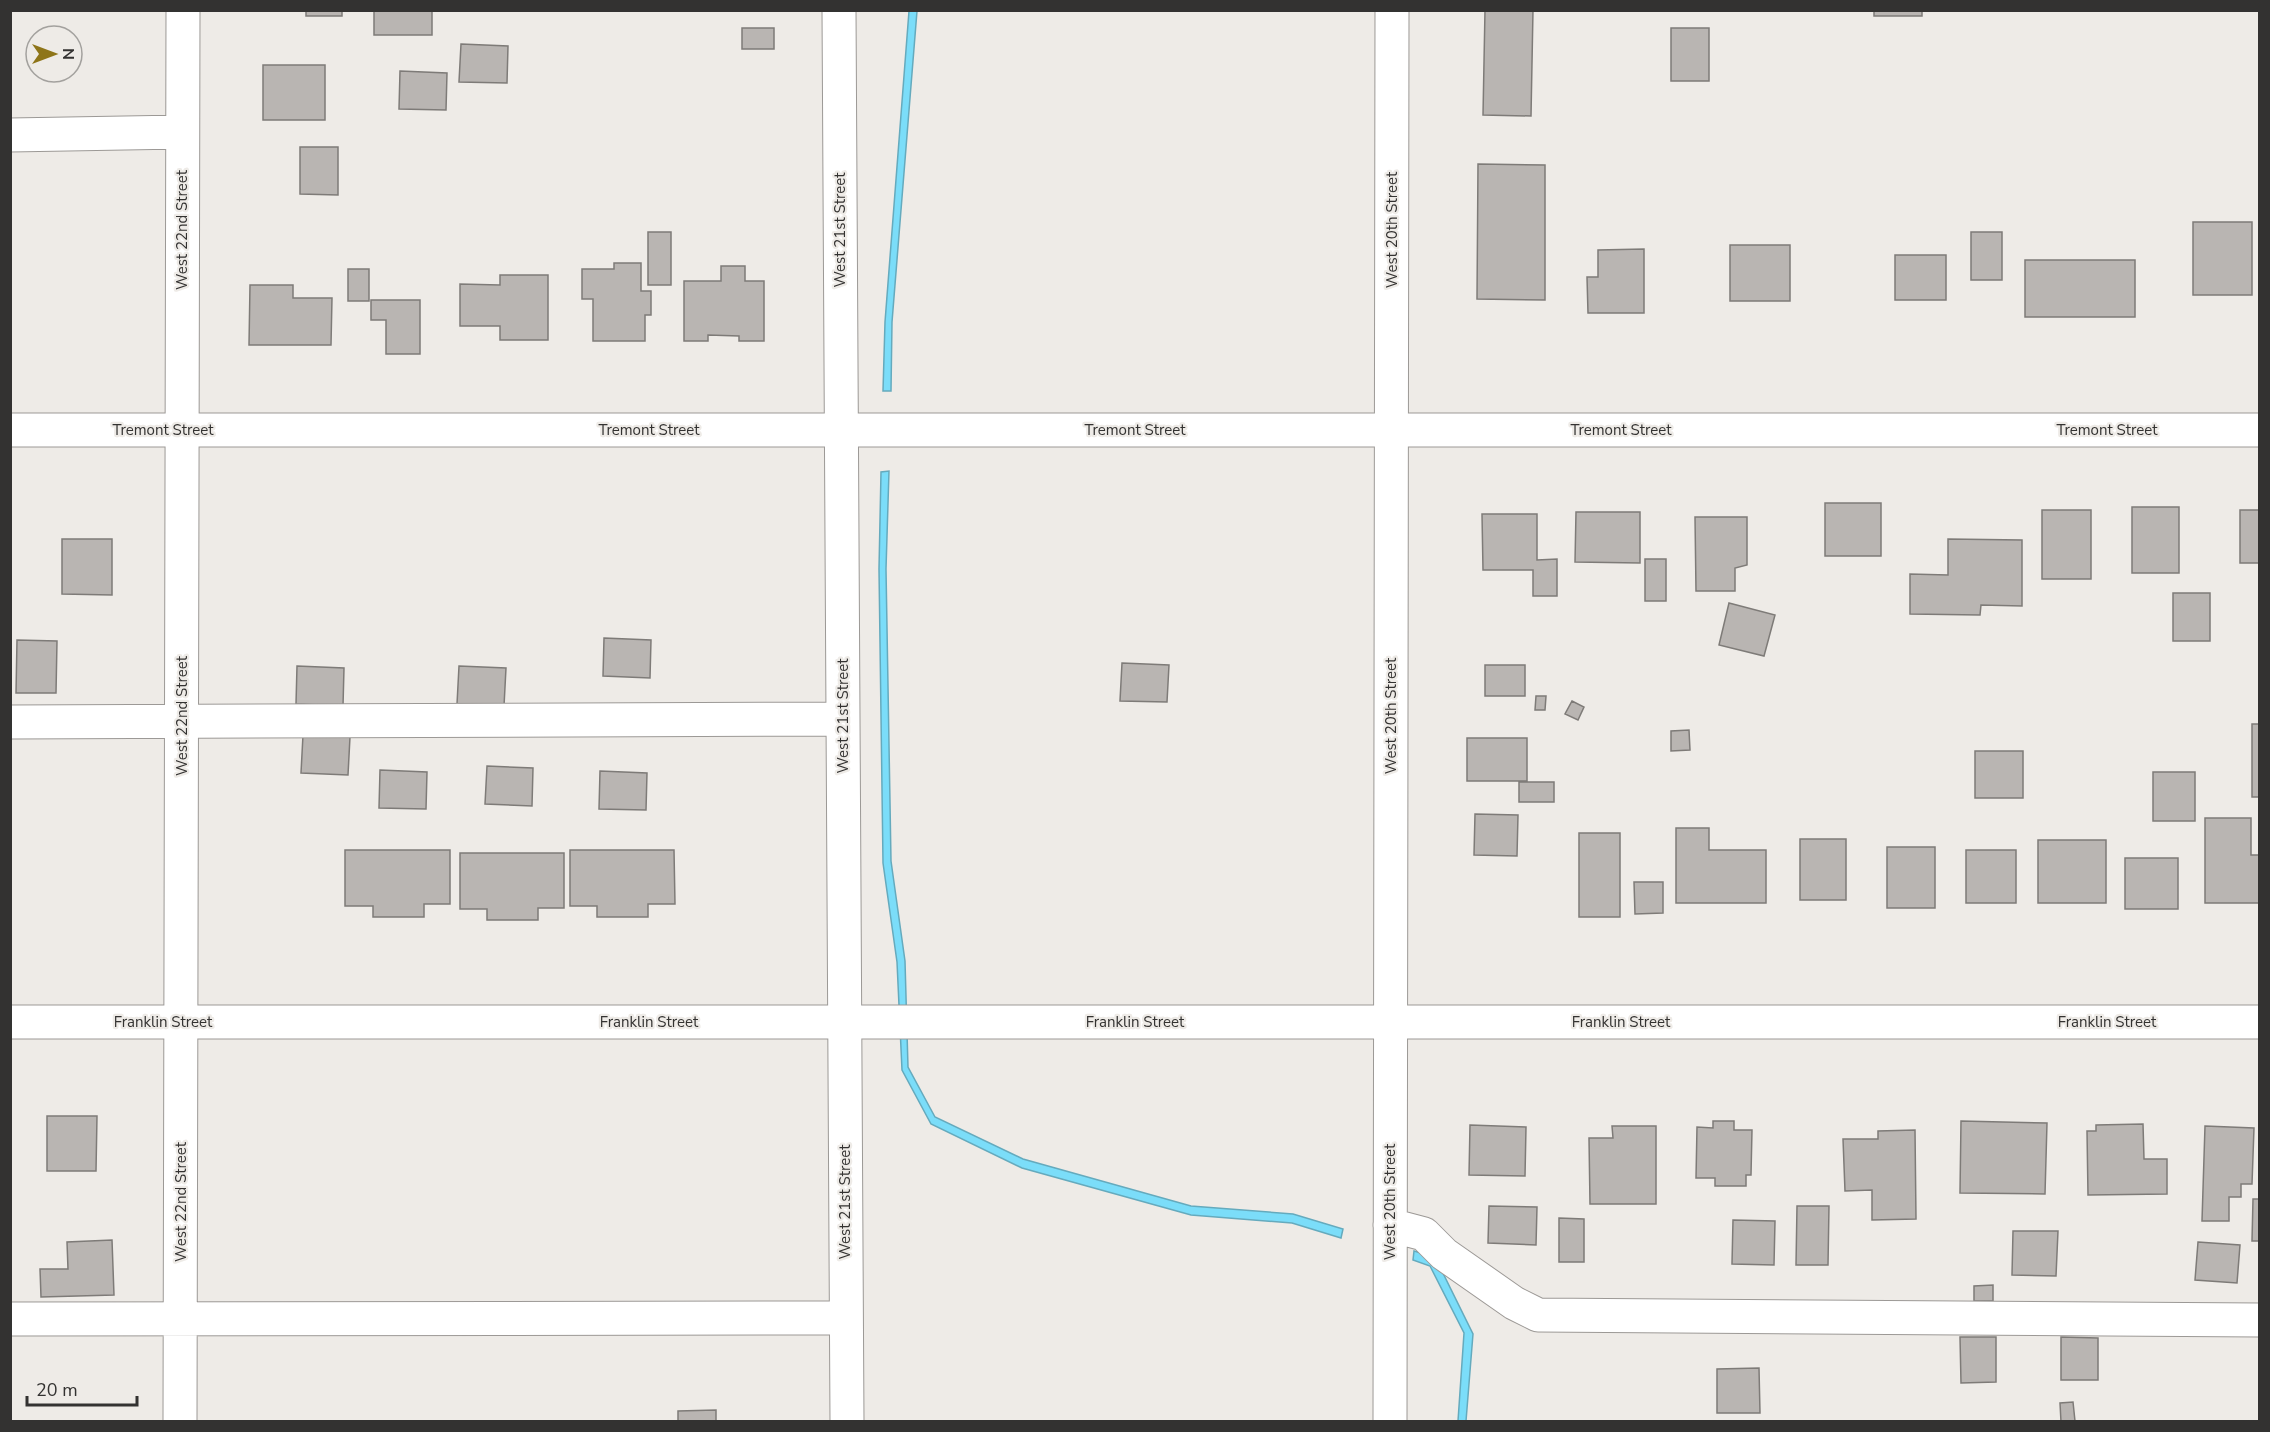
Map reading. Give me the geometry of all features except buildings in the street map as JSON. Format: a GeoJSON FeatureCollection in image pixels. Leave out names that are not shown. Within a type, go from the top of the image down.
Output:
{"type":"FeatureCollection","features":[{"type":"Feature","properties":{"kind":"street","name":"West 22nd Street"},"geometry":{"type":"LineString","coordinates":[[180,1422],[183,10]]}},
{"type":"Feature","properties":{"kind":"street","name":"West 21st Street"},"geometry":{"type":"LineString","coordinates":[[838,10],[847,1422]]}},
{"type":"Feature","properties":{"kind":"street","name":"West 20th Street"},"geometry":{"type":"LineString","coordinates":[[1390,1422],[1392,10]]}},
{"type":"Feature","properties":{"kind":"street"},"geometry":{"type":"LineString","coordinates":[[10,135],[182,132]]}},
{"type":"Feature","properties":{"kind":"street","name":"Tremont Street"},"geometry":{"type":"LineString","coordinates":[[10,430],[2259,430]]}},
{"type":"Feature","properties":{"kind":"street"},"geometry":{"type":"LineString","coordinates":[[10,722],[843,718]]}},
{"type":"Feature","properties":{"kind":"street","name":"Franklin Street"},"geometry":{"type":"LineString","coordinates":[[10,1022],[2259,1022]]}},
{"type":"Feature","properties":{"kind":"street"},"geometry":{"type":"LineString","coordinates":[[1390,1225],[1424,1234],[1444,1254],[1514,1303],[1538,1315],[2259,1320]]}},
{"type":"Feature","properties":{"kind":"street"},"geometry":{"type":"LineString","coordinates":[[10,1319],[846,1318]]}},
{"type":"Feature","properties":{"kind":"water"},"geometry":{"type":"Polygon","coordinates":[[[909,11],[917,11],[892,322],[891,391],[883,391],[885,322],[909,11]]]}},
{"type":"Feature","properties":{"kind":"water"},"geometry":{"type":"Polygon","coordinates":[[[889,471],[886,569],[891,861],[905,961],[908,1067],[935,1117],[1023,1159],[1191,1206],[1293,1214],[1343,1229],[1341,1238],[1292,1223],[1191,1215],[1022,1168],[931,1124],[902,1070],[897,962],[883,863],[879,569],[881,472],[889,471]]]}},
{"type":"Feature","properties":{"kind":"water"},"geometry":{"type":"Polygon","coordinates":[[[1414,1251],[1435,1257],[1473,1334],[1466,1421],[1458,1421],[1464,1333],[1430,1266],[1413,1260],[1414,1251]]]}}]}
